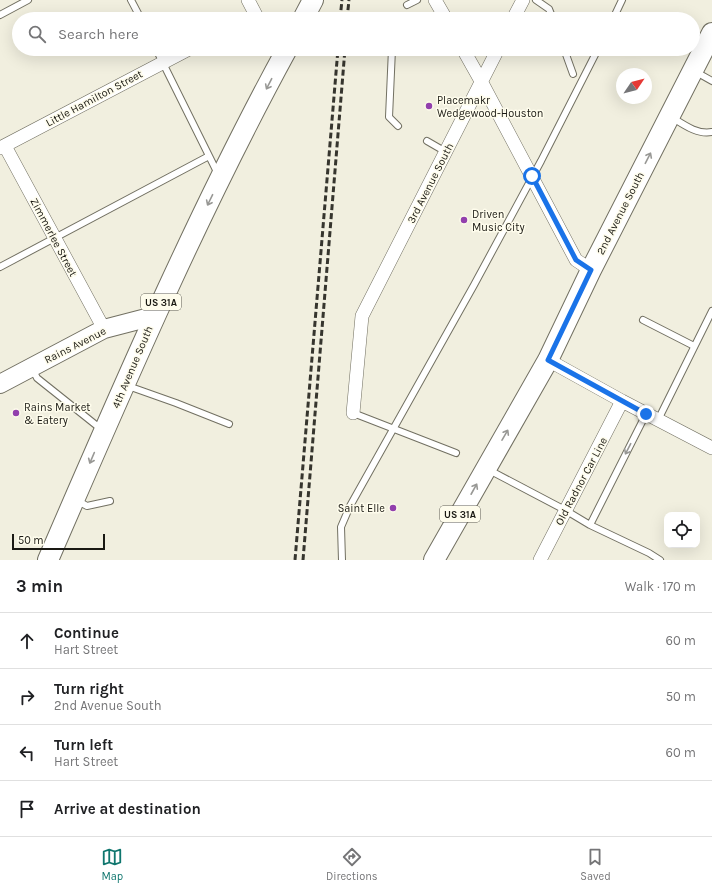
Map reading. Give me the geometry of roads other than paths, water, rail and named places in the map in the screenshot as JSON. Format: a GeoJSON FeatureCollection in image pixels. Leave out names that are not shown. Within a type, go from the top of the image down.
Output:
{"type":"FeatureCollection","features":[{"type":"Feature","properties":{"kind":"main road"},"geometry":{"type":"LineString","coordinates":[[307,12],[313,0]]}},
{"type":"Feature","properties":{"kind":"main road","name":"2nd Avenue South"},"geometry":{"type":"LineString","coordinates":[[434,560],[548,360],[591,270],[712,33]]}},
{"type":"Feature","properties":{"kind":"main road","name":"4th Avenue South"},"geometry":{"type":"LineString","coordinates":[[49,560],[154,316],[279,56]]}},
{"type":"Feature","properties":{"kind":"street"},"geometry":{"type":"LineString","coordinates":[[248,0],[253,12]]}},
{"type":"Feature","properties":{"kind":"street"},"geometry":{"type":"LineString","coordinates":[[435,0],[442,12]]}},
{"type":"Feature","properties":{"kind":"street"},"geometry":{"type":"LineString","coordinates":[[517,12],[523,0]]}},
{"type":"Feature","properties":{"kind":"street","name":"Little Hamilton Street"},"geometry":{"type":"LineString","coordinates":[[3,147],[174,56]]}},
{"type":"Feature","properties":{"kind":"street"},"geometry":{"type":"LineString","coordinates":[[467,56],[576,260],[591,270]]}},
{"type":"Feature","properties":{"kind":"street","name":"3rd Avenue South"},"geometry":{"type":"LineString","coordinates":[[353,413],[362,316],[494,56]]}},
{"type":"Feature","properties":{"kind":"street","name":"Zimmerlee Street"},"geometry":{"type":"LineString","coordinates":[[3,147],[55,238],[104,329]]}},
{"type":"Feature","properties":{"kind":"street","name":"Rains Avenue"},"geometry":{"type":"LineString","coordinates":[[0,384],[104,329],[154,316]]}},
{"type":"Feature","properties":{"kind":"street"},"geometry":{"type":"LineString","coordinates":[[548,360],[712,448]]}},
{"type":"Feature","properties":{"kind":"street","name":"Old Radnor Car Line"},"geometry":{"type":"LineString","coordinates":[[541,559],[622,401]]}},
{"type":"Feature","properties":{"kind":"lane"},"geometry":{"type":"LineString","coordinates":[[0,15],[28,0]]}},
{"type":"Feature","properties":{"kind":"lane"},"geometry":{"type":"LineString","coordinates":[[131,0],[137,12]]}},
{"type":"Feature","properties":{"kind":"lane"},"geometry":{"type":"LineString","coordinates":[[407,4],[417,0]]}},
{"type":"Feature","properties":{"kind":"lane"},"geometry":{"type":"LineString","coordinates":[[536,0],[549,9],[550,12]]}},
{"type":"Feature","properties":{"kind":"lane"},"geometry":{"type":"LineString","coordinates":[[616,12],[622,0]]}},
{"type":"Feature","properties":{"kind":"lane"},"geometry":{"type":"LineString","coordinates":[[159,56],[220,179]]}},
{"type":"Feature","properties":{"kind":"lane"},"geometry":{"type":"LineString","coordinates":[[392,56],[389,117],[398,126]]}},
{"type":"Feature","properties":{"kind":"lane"},"geometry":{"type":"LineString","coordinates":[[567,56],[573,74]]}},
{"type":"Feature","properties":{"kind":"lane"},"geometry":{"type":"LineString","coordinates":[[342,560],[341,526],[350,506],[474,285],[594,56]]}},
{"type":"Feature","properties":{"kind":"lane"},"geometry":{"type":"LineString","coordinates":[[693,70],[712,81]]}},
{"type":"Feature","properties":{"kind":"lane"},"geometry":{"type":"LineString","coordinates":[[670,116],[694,129],[705,133],[712,132]]}},
{"type":"Feature","properties":{"kind":"lane"},"geometry":{"type":"LineString","coordinates":[[427,141],[446,152]]}},
{"type":"Feature","properties":{"kind":"lane"},"geometry":{"type":"LineString","coordinates":[[0,267],[209,156]]}},
{"type":"Feature","properties":{"kind":"lane"},"geometry":{"type":"LineString","coordinates":[[590,525],[694,346],[712,311]]}},
{"type":"Feature","properties":{"kind":"lane"},"geometry":{"type":"LineString","coordinates":[[643,320],[694,346]]}},
{"type":"Feature","properties":{"kind":"lane"},"geometry":{"type":"LineString","coordinates":[[32,367],[37,378],[104,431]]}},
{"type":"Feature","properties":{"kind":"lane"},"geometry":{"type":"LineString","coordinates":[[124,385],[176,403],[228,424]]}},
{"type":"Feature","properties":{"kind":"lane"},"geometry":{"type":"LineString","coordinates":[[353,413],[456,453]]}},
{"type":"Feature","properties":{"kind":"lane"},"geometry":{"type":"LineString","coordinates":[[486,469],[565,510],[590,525],[649,553],[660,560]]}},
{"type":"Feature","properties":{"kind":"lane"},"geometry":{"type":"LineString","coordinates":[[74,499],[87,506],[110,501]]}},
{"type":"Feature","properties":{"kind":"railway"},"geometry":{"type":"LineString","coordinates":[[341,12],[342,0]]}},
{"type":"Feature","properties":{"kind":"railway"},"geometry":{"type":"LineString","coordinates":[[348,12],[349,0]]}},
{"type":"Feature","properties":{"kind":"railway"},"geometry":{"type":"LineString","coordinates":[[295,560],[337,56]]}},
{"type":"Feature","properties":{"kind":"railway"},"geometry":{"type":"LineString","coordinates":[[303,560],[344,56]]}},
{"type":"Feature","properties":{"kind":"place","name":"Placemakr Wedgewood-Houston"},"geometry":{"type":"Point","coordinates":[429,106]}},
{"type":"Feature","properties":{"kind":"place","name":"Driven Music City"},"geometry":{"type":"Point","coordinates":[464,220]}},
{"type":"Feature","properties":{"kind":"place","name":"Rains Market & Eatery"},"geometry":{"type":"Point","coordinates":[16,413]}},
{"type":"Feature","properties":{"kind":"place","name":"Saint Elle"},"geometry":{"type":"Point","coordinates":[393,508]}}]}
